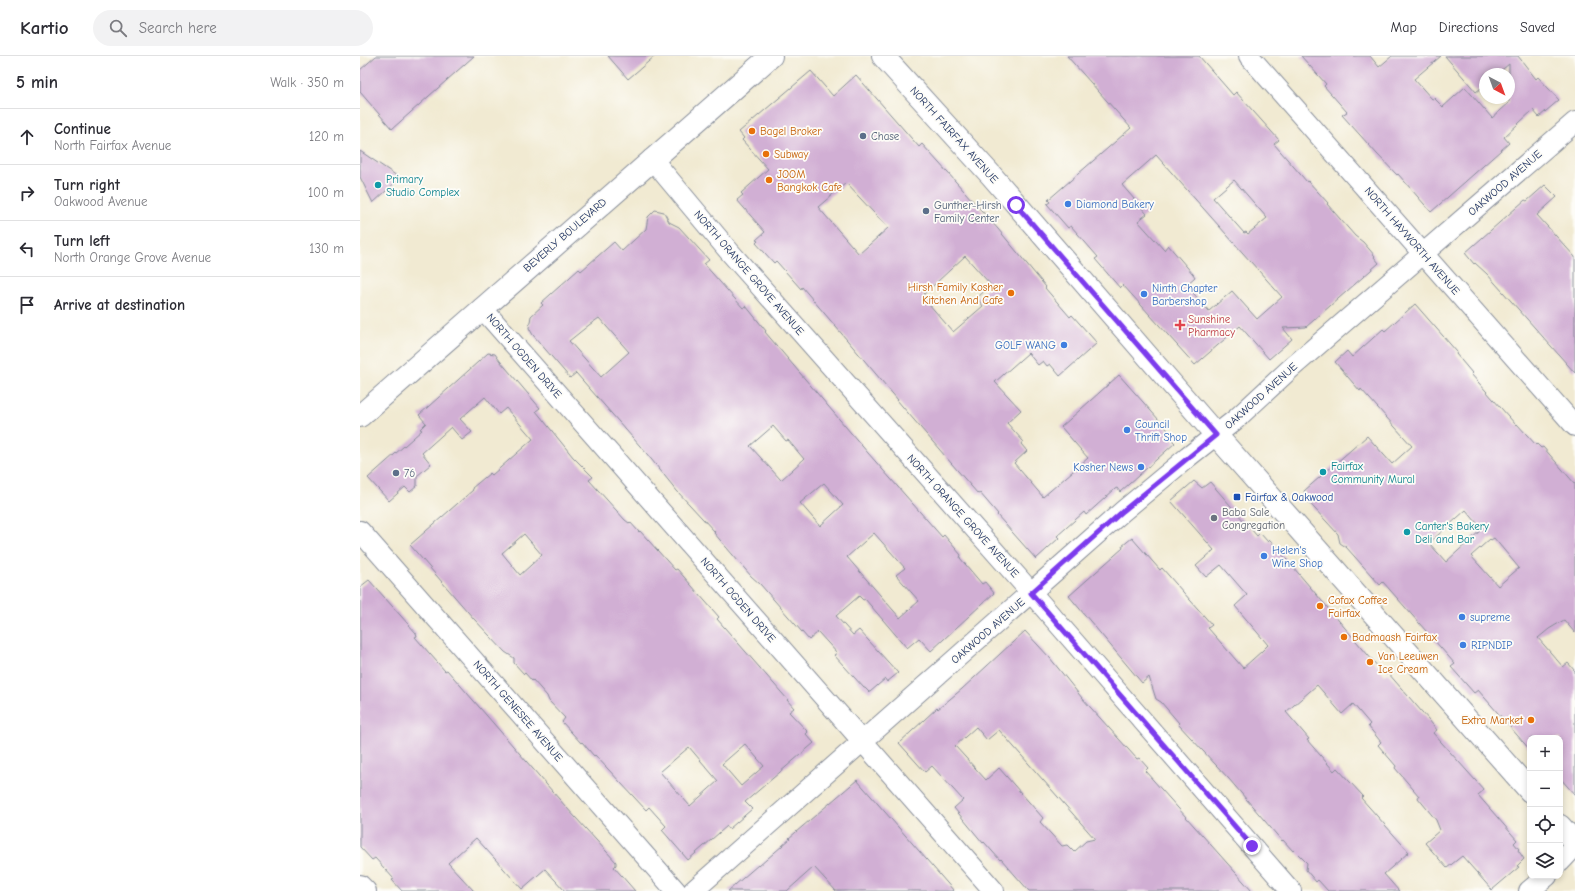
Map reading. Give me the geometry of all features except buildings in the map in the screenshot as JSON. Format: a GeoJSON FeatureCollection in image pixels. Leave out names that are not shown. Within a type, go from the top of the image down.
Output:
{"type":"FeatureCollection","features":[{"type":"Feature","properties":{"kind":"main road","name":"BEVERLY BOULEVARD"},"geometry":{"type":"LineString","coordinates":[[360,416],[771,56]]}},
{"type":"Feature","properties":{"kind":"main road","name":"NORTH FAIRFAX AVENUE"},"geometry":{"type":"LineString","coordinates":[[883,56],[991,176],[1216,435],[1527,788]]}},
{"type":"Feature","properties":{"kind":"main road"},"geometry":{"type":"LineString","coordinates":[[1563,830],[1575,844]]}},
{"type":"Feature","properties":{"kind":"street","name":"NORTH HAYWORTH AVENUE"},"geometry":{"type":"LineString","coordinates":[[1249,56],[1575,426]]}},
{"type":"Feature","properties":{"kind":"street","name":"OAKWOOD AVENUE"},"geometry":{"type":"LineString","coordinates":[[693,891],[1123,511],[1257,401],[1290,369],[1575,122]]}},
{"type":"Feature","properties":{"kind":"street","name":"NORTH ORANGE GROVE AVENUE"},"geometry":{"type":"LineString","coordinates":[[652,159],[728,250],[1031,593],[1291,891]]}},
{"type":"Feature","properties":{"kind":"street","name":"NORTH OGDEN DRIVE"},"geometry":{"type":"LineString","coordinates":[[482,308],[994,891]]}},
{"type":"Feature","properties":{"kind":"street","name":"NORTH GENESEE AVENUE"},"geometry":{"type":"LineString","coordinates":[[360,530],[676,891]]}},
{"type":"Feature","properties":{"kind":"street"},"geometry":{"type":"LineString","coordinates":[[1563,858],[1575,844]]}},
{"type":"Feature","properties":{"kind":"street"},"geometry":{"type":"LineString","coordinates":[[1529,891],[1543,879]]}},
{"type":"Feature","properties":{"kind":"street"},"geometry":{"type":"LineString","coordinates":[[360,885],[366,891]]}},
{"type":"Feature","properties":{"kind":"place","name":"Bagel Broker"},"geometry":{"type":"Point","coordinates":[752,131]}},
{"type":"Feature","properties":{"kind":"place","name":"Chase"},"geometry":{"type":"Point","coordinates":[863,136]}},
{"type":"Feature","properties":{"kind":"place","name":"Subway"},"geometry":{"type":"Point","coordinates":[766,154]}},
{"type":"Feature","properties":{"kind":"place","name":"JOOM Bangkok Cafe"},"geometry":{"type":"Point","coordinates":[769,180]}},
{"type":"Feature","properties":{"kind":"place","name":"Primary Studio Complex"},"geometry":{"type":"Point","coordinates":[378,185]}},
{"type":"Feature","properties":{"kind":"place","name":"Diamond Bakery"},"geometry":{"type":"Point","coordinates":[1068,204]}},
{"type":"Feature","properties":{"kind":"place","name":"Gunther-Hirsh Family Center"},"geometry":{"type":"Point","coordinates":[926,211]}},
{"type":"Feature","properties":{"kind":"place","name":"Hirsh Family Kosher Kitchen And Cafe"},"geometry":{"type":"Point","coordinates":[1011,293]}},
{"type":"Feature","properties":{"kind":"place","name":"Ninth Chapter Barbershop"},"geometry":{"type":"Point","coordinates":[1144,294]}},
{"type":"Feature","properties":{"kind":"place","name":"Sunshine Pharmacy"},"geometry":{"type":"Point","coordinates":[1180,325]}},
{"type":"Feature","properties":{"kind":"place","name":"GOLF WANG"},"geometry":{"type":"Point","coordinates":[1064,345]}},
{"type":"Feature","properties":{"kind":"place","name":"Council Thrift Shop"},"geometry":{"type":"Point","coordinates":[1127,430]}},
{"type":"Feature","properties":{"kind":"place","name":"Kosher News"},"geometry":{"type":"Point","coordinates":[1141,467]}},
{"type":"Feature","properties":{"kind":"place","name":"Fairfax Community Mural"},"geometry":{"type":"Point","coordinates":[1323,472]}},
{"type":"Feature","properties":{"kind":"place","name":"76"},"geometry":{"type":"Point","coordinates":[396,473]}},
{"type":"Feature","properties":{"kind":"place","name":"Fairfax & Oakwood"},"geometry":{"type":"Point","coordinates":[1237,497]}},
{"type":"Feature","properties":{"kind":"place","name":"Baba Sale Congregation"},"geometry":{"type":"Point","coordinates":[1214,518]}},
{"type":"Feature","properties":{"kind":"place","name":"Canter's Bakery Deli and Bar"},"geometry":{"type":"Point","coordinates":[1407,532]}},
{"type":"Feature","properties":{"kind":"place","name":"Helen's Wine Shop"},"geometry":{"type":"Point","coordinates":[1264,556]}},
{"type":"Feature","properties":{"kind":"place","name":"Cofax Coffee Fairfax"},"geometry":{"type":"Point","coordinates":[1320,606]}},
{"type":"Feature","properties":{"kind":"place","name":"supreme"},"geometry":{"type":"Point","coordinates":[1462,617]}},
{"type":"Feature","properties":{"kind":"place","name":"Badmaash Fairfax"},"geometry":{"type":"Point","coordinates":[1344,637]}},
{"type":"Feature","properties":{"kind":"place","name":"RIPNDIP"},"geometry":{"type":"Point","coordinates":[1463,645]}},
{"type":"Feature","properties":{"kind":"place","name":"Van Leeuwen Ice Cream"},"geometry":{"type":"Point","coordinates":[1370,662]}},
{"type":"Feature","properties":{"kind":"place","name":"Extra Market"},"geometry":{"type":"Point","coordinates":[1531,720]}},
{"type":"Feature","properties":{"kind":"route"},"geometry":{"type":"LineString","coordinates":[[1016,205],[1216,435],[1188,456],[1123,511],[1031,593],[1252,846]]}}]}
